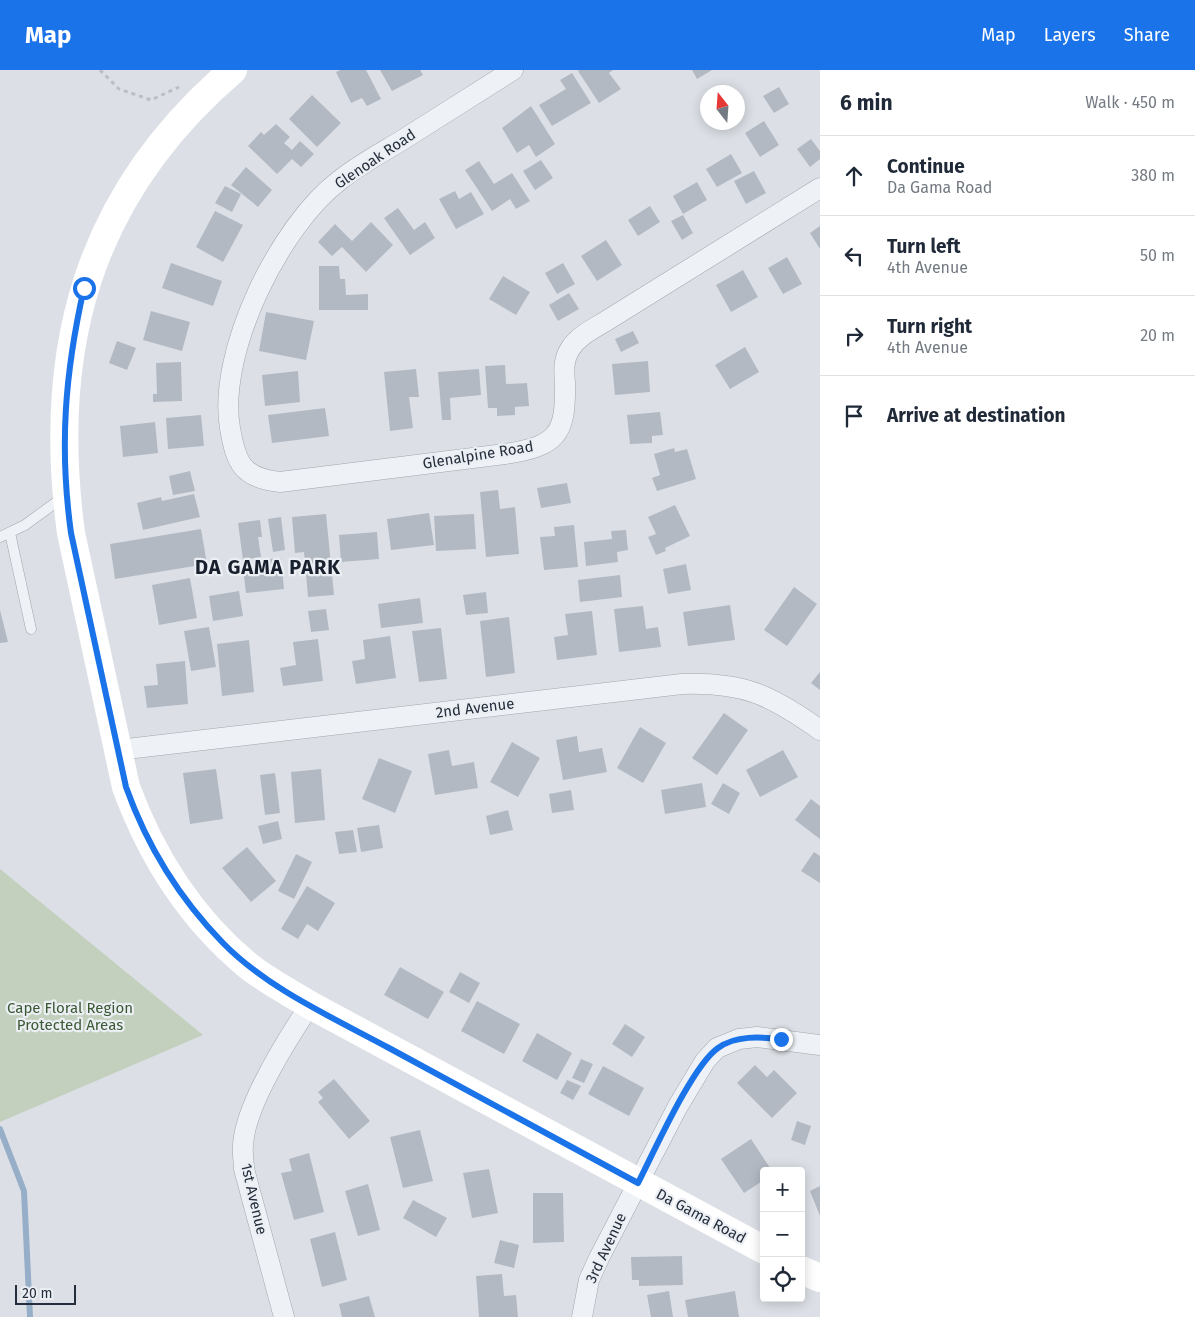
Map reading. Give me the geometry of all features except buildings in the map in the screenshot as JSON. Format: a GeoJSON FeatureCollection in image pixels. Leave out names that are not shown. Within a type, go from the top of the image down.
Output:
{"type":"FeatureCollection","features":[{"type":"Feature","properties":{"kind":"street","name":"Glenoak Road"},"geometry":{"type":"LineString","coordinates":[[251,475],[238,460],[231,432],[232,363],[250,311],[278,254],[302,219],[338,181],[513,70]]}},
{"type":"Feature","properties":{"kind":"street","name":"Da Gama Road"},"geometry":{"type":"LineString","coordinates":[[224,78],[176,125],[132,183],[114,214],[84,288],[73,336],[68,378],[64,426],[66,494],[71,533],[126,787],[147,837],[185,900],[224,944],[248,965],[310,1005],[760,1248]]}},
{"type":"Feature","properties":{"kind":"street","name":"Glenalpine Road"},"geometry":{"type":"LineString","coordinates":[[251,475],[262,480],[280,482],[505,454],[541,446],[549,441],[561,427],[565,408],[566,359],[576,342],[606,321],[820,188]]}},
{"type":"Feature","properties":{"kind":"street","name":"2nd Avenue"},"geometry":{"type":"LineString","coordinates":[[118,750],[712,683],[740,687],[763,695],[789,708],[820,730]]}},
{"type":"Feature","properties":{"kind":"street","name":"1st Avenue"},"geometry":{"type":"LineString","coordinates":[[284,1317],[244,1169],[243,1144],[248,1120],[263,1086],[294,1029],[310,1005]]}},
{"type":"Feature","properties":{"kind":"street","name":"3rd Avenue"},"geometry":{"type":"LineString","coordinates":[[582,1317],[589,1280],[678,1106],[705,1061],[717,1048],[739,1039],[757,1037],[820,1045]]}},
{"type":"Feature","properties":{"kind":"street"},"geometry":{"type":"LineString","coordinates":[[805,1272],[820,1278]]}},
{"type":"Feature","properties":{"kind":"lane"},"geometry":{"type":"LineString","coordinates":[[31,629],[5,535],[25,525],[66,494]]}},
{"type":"Feature","properties":{"kind":"path"},"geometry":{"type":"LineString","coordinates":[[100,70],[119,89],[151,100],[179,87],[194,76],[224,78]]}},
{"type":"Feature","properties":{"kind":"green space","name":"Cape Floral Region Protected Areas"},"geometry":{"type":"Polygon","coordinates":[[[0,869],[203,1035],[0,1122],[0,869]]]}},
{"type":"Feature","properties":{"kind":"waterway"},"geometry":{"type":"LineString","coordinates":[[0,1129],[24,1191],[30,1317]]}},
{"type":"Feature","properties":{"kind":"district","name":"DA GAMA PARK"},"geometry":{"type":"Point","coordinates":[268,567]}},
{"type":"Feature","properties":{"kind":"route"},"geometry":{"type":"LineString","coordinates":[[84,288],[68,369],[64,426],[66,498],[71,533],[126,787],[147,837],[174,884],[203,922],[248,965],[310,1005],[638,1183],[678,1106],[705,1061],[717,1048],[739,1039],[757,1037],[781,1039]]}}]}
